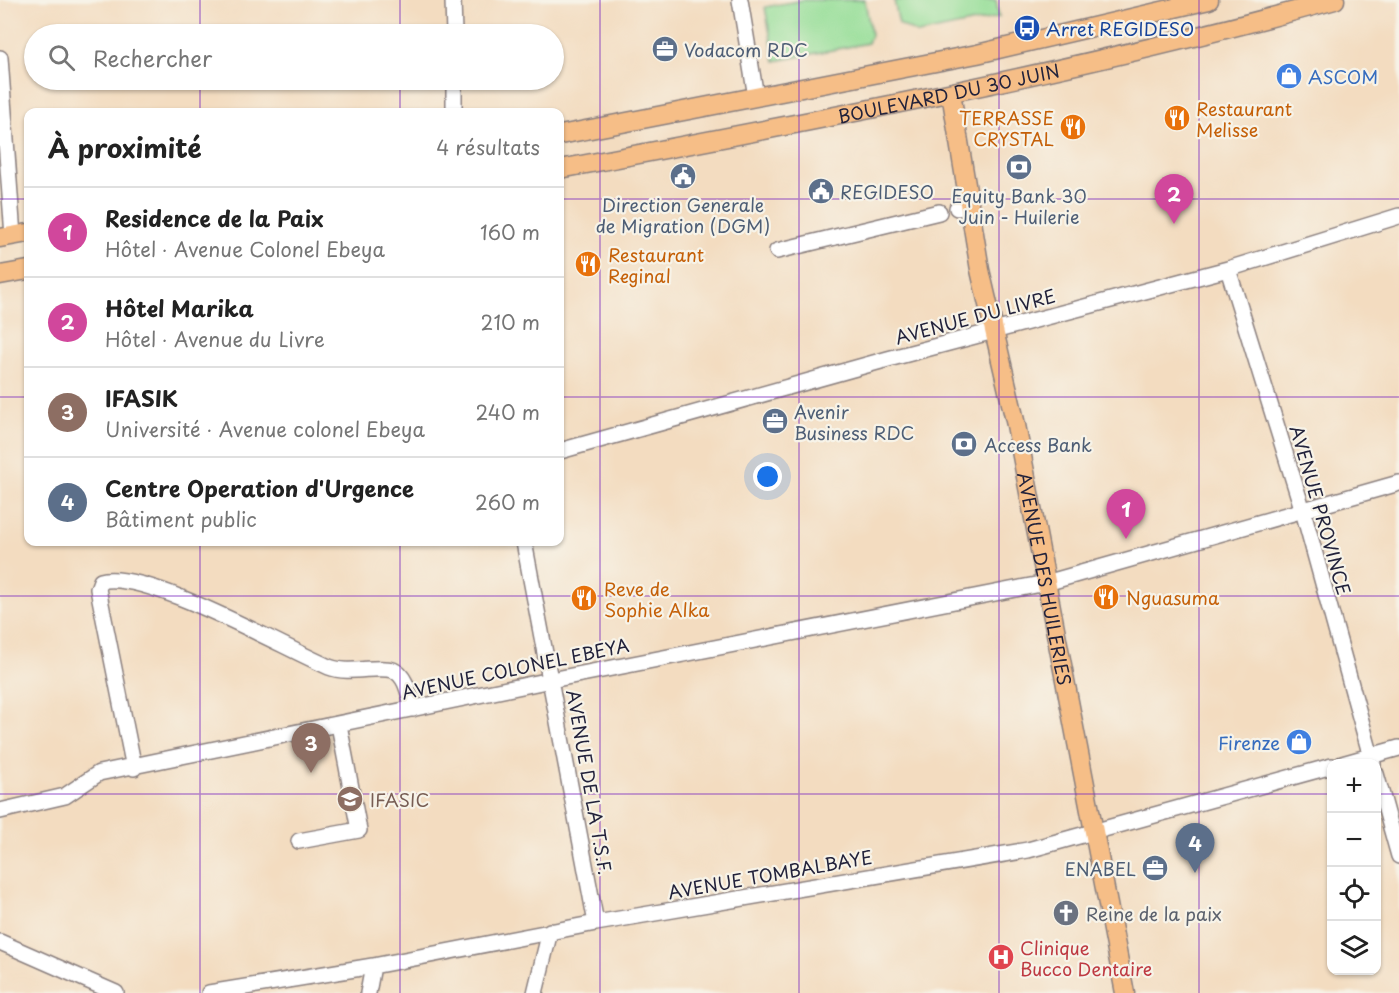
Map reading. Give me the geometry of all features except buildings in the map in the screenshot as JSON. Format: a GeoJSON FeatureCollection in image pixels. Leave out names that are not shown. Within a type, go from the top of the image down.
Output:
{"type":"FeatureCollection","features":[{"type":"Feature","properties":{"kind":"main road","name":"BOULEVARD DU 30 JUIN"},"geometry":{"type":"LineString","coordinates":[[564,134],[977,54],[1209,0]]}},
{"type":"Feature","properties":{"kind":"main road","name":"BOULEVARD DU 30 JUIN"},"geometry":{"type":"LineString","coordinates":[[564,168],[951,93],[1213,34],[1335,0]]}},
{"type":"Feature","properties":{"kind":"main road","name":"AVENUE DES HUILERIES"},"geometry":{"type":"LineString","coordinates":[[951,93],[963,207],[994,330],[1046,583],[1125,993]]}},
{"type":"Feature","properties":{"kind":"main road"},"geometry":{"type":"LineString","coordinates":[[0,275],[24,271]]}},
{"type":"Feature","properties":{"kind":"street"},"geometry":{"type":"LineString","coordinates":[[453,0],[454,24]]}},
{"type":"Feature","properties":{"kind":"street"},"geometry":{"type":"LineString","coordinates":[[740,0],[756,97]]}},
{"type":"Feature","properties":{"kind":"street"},"geometry":{"type":"LineString","coordinates":[[0,58],[14,236]]}},
{"type":"Feature","properties":{"kind":"street"},"geometry":{"type":"LineString","coordinates":[[454,90],[454,108]]}},
{"type":"Feature","properties":{"kind":"street"},"geometry":{"type":"LineString","coordinates":[[777,251],[939,212]]}},
{"type":"Feature","properties":{"kind":"street","name":"AVENUE DU LIVRE"},"geometry":{"type":"LineString","coordinates":[[564,450],[994,330],[1228,269],[1399,216]]}},
{"type":"Feature","properties":{"kind":"street","name":"AVENUE PROVINCE"},"geometry":{"type":"LineString","coordinates":[[1228,269],[1303,511],[1372,759]]}},
{"type":"Feature","properties":{"kind":"street"},"geometry":{"type":"LineString","coordinates":[[1046,583],[1399,483]]}},
{"type":"Feature","properties":{"kind":"street","name":"AVENUE DE LA T.S.F."},"geometry":{"type":"LineString","coordinates":[[525,546],[596,923]]}},
{"type":"Feature","properties":{"kind":"street"},"geometry":{"type":"LineString","coordinates":[[134,768],[98,589],[101,581],[113,578],[151,587],[247,626],[333,668],[393,670],[404,680],[413,709]]}},
{"type":"Feature","properties":{"kind":"street","name":"AVENUE COLONEL EBEYA"},"geometry":{"type":"LineString","coordinates":[[0,811],[65,796],[99,773],[134,768],[551,680],[1046,583]]}},
{"type":"Feature","properties":{"kind":"street"},"geometry":{"type":"LineString","coordinates":[[299,841],[359,830],[339,725]]}},
{"type":"Feature","properties":{"kind":"street"},"geometry":{"type":"LineString","coordinates":[[1372,759],[1399,747]]}},
{"type":"Feature","properties":{"kind":"street","name":"AVENUE TOMBALBAYE"},"geometry":{"type":"LineString","coordinates":[[209,993],[373,966],[596,923],[1016,852],[1094,833],[1327,767]]}},
{"type":"Feature","properties":{"kind":"street"},"geometry":{"type":"LineString","coordinates":[[1381,789],[1399,856]]}},
{"type":"Feature","properties":{"kind":"street"},"geometry":{"type":"LineString","coordinates":[[535,993],[550,932]]}},
{"type":"Feature","properties":{"kind":"street"},"geometry":{"type":"LineString","coordinates":[[0,942],[114,992]]}},
{"type":"Feature","properties":{"kind":"street"},"geometry":{"type":"LineString","coordinates":[[368,993],[373,966]]}},
{"type":"Feature","properties":{"kind":"green space"},"geometry":{"type":"Polygon","coordinates":[[[803,0],[865,0],[871,35],[868,43],[775,61],[765,7],[803,0]]]}},
{"type":"Feature","properties":{"kind":"green space"},"geometry":{"type":"Polygon","coordinates":[[[894,0],[996,0],[999,17],[918,34],[899,24],[894,0]]]}},
{"type":"Feature","properties":{"kind":"place","name":"Arret REGIDESO"},"geometry":{"type":"Point","coordinates":[1027,28]}},
{"type":"Feature","properties":{"kind":"place","name":"Vodacom RDC"},"geometry":{"type":"Point","coordinates":[665,49]}},
{"type":"Feature","properties":{"kind":"place","name":"ASCOM"},"geometry":{"type":"Point","coordinates":[1289,76]}},
{"type":"Feature","properties":{"kind":"place","name":"Restaurant Melisse"},"geometry":{"type":"Point","coordinates":[1177,118]}},
{"type":"Feature","properties":{"kind":"place","name":"TERRASSE CRYSTAL"},"geometry":{"type":"Point","coordinates":[1073,127]}},
{"type":"Feature","properties":{"kind":"place","name":"Equity Bank 30 Juin - Huilerie"},"geometry":{"type":"Point","coordinates":[1019,167]}},
{"type":"Feature","properties":{"kind":"place","name":"Direction Generale de Migration (DGM)"},"geometry":{"type":"Point","coordinates":[683,176]}},
{"type":"Feature","properties":{"kind":"place","name":"REGIDESO"},"geometry":{"type":"Point","coordinates":[821,191]}},
{"type":"Feature","properties":{"kind":"place","name":"Hôtel Marika"},"geometry":{"type":"Point","coordinates":[1174,224]}},
{"type":"Feature","properties":{"kind":"place","name":"Restaurant Reginal"},"geometry":{"type":"Point","coordinates":[588,264]}},
{"type":"Feature","properties":{"kind":"place","name":"Avenir Business RDC"},"geometry":{"type":"Point","coordinates":[775,421]}},
{"type":"Feature","properties":{"kind":"place","name":"Access Bank"},"geometry":{"type":"Point","coordinates":[964,444]}},
{"type":"Feature","properties":{"kind":"place","name":"Residence de la Paix"},"geometry":{"type":"Point","coordinates":[1126,539]}},
{"type":"Feature","properties":{"kind":"place","name":"Nguasuma"},"geometry":{"type":"Point","coordinates":[1106,597]}},
{"type":"Feature","properties":{"kind":"place","name":"Reve de Sophie Alka"},"geometry":{"type":"Point","coordinates":[584,598]}},
{"type":"Feature","properties":{"kind":"place","name":"Firenze"},"geometry":{"type":"Point","coordinates":[1299,742]}},
{"type":"Feature","properties":{"kind":"place","name":"IFASIK"},"geometry":{"type":"Point","coordinates":[311,773]}},
{"type":"Feature","properties":{"kind":"place","name":"IFASIC"},"geometry":{"type":"Point","coordinates":[350,799]}},
{"type":"Feature","properties":{"kind":"place","name":"ENABEL"},"geometry":{"type":"Point","coordinates":[1155,868]}},
{"type":"Feature","properties":{"kind":"place","name":"Centre Operation d'Urgence"},"geometry":{"type":"Point","coordinates":[1195,873]}},
{"type":"Feature","properties":{"kind":"place","name":"Reine de la paix"},"geometry":{"type":"Point","coordinates":[1066,913]}},
{"type":"Feature","properties":{"kind":"place","name":"Clinique Bucco Dentaire"},"geometry":{"type":"Point","coordinates":[1001,957]}}]}
